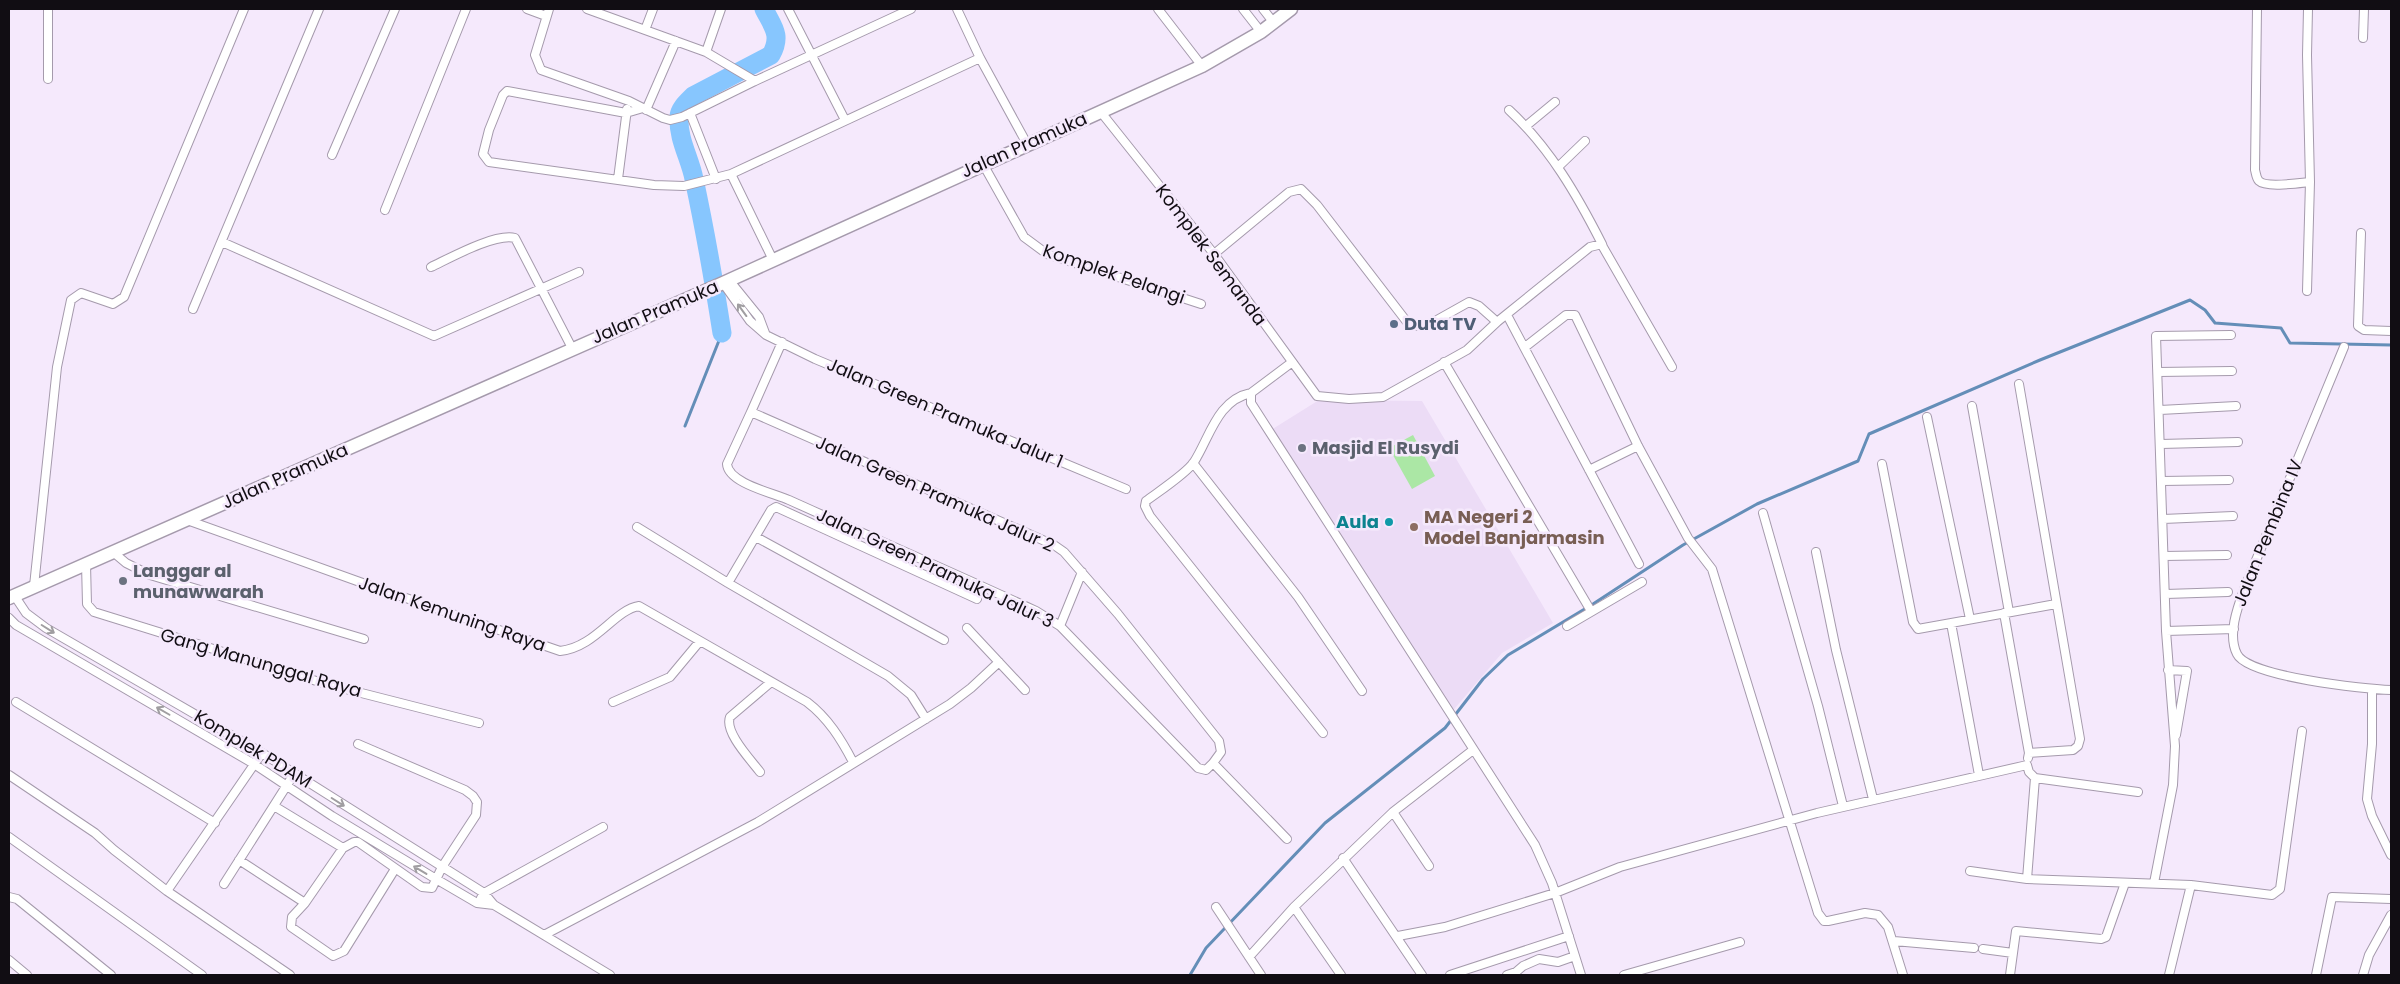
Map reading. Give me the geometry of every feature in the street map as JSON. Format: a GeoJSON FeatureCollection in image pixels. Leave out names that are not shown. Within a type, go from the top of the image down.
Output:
{"type":"FeatureCollection","features":[{"type":"Feature","properties":{"kind":"main road","name":"Jalan Pramuka"},"geometry":{"type":"LineString","coordinates":[[11,597],[724,282],[1202,66],[1261,32],[1292,9]]}},
{"type":"Feature","properties":{"kind":"street"},"geometry":{"type":"LineString","coordinates":[[48,9],[48,79]]}},
{"type":"Feature","properties":{"kind":"street"},"geometry":{"type":"LineString","coordinates":[[34,586],[57,367],[71,300],[75,295],[81,293],[113,304],[124,296],[244,9]]}},
{"type":"Feature","properties":{"kind":"street"},"geometry":{"type":"LineString","coordinates":[[193,309],[319,9]]}},
{"type":"Feature","properties":{"kind":"street"},"geometry":{"type":"LineString","coordinates":[[332,155],[395,9]]}},
{"type":"Feature","properties":{"kind":"street"},"geometry":{"type":"LineString","coordinates":[[385,210],[466,9]]}},
{"type":"Feature","properties":{"kind":"street"},"geometry":{"type":"LineString","coordinates":[[527,9],[548,12],[535,55],[541,70],[545,73],[629,101],[670,120],[690,113],[911,9]]}},
{"type":"Feature","properties":{"kind":"street"},"geometry":{"type":"LineString","coordinates":[[590,9],[706,52],[738,69],[755,81]]}},
{"type":"Feature","properties":{"kind":"street"},"geometry":{"type":"LineString","coordinates":[[645,30],[653,9]]}},
{"type":"Feature","properties":{"kind":"street"},"geometry":{"type":"LineString","coordinates":[[706,52],[721,9]]}},
{"type":"Feature","properties":{"kind":"street"},"geometry":{"type":"LineString","coordinates":[[788,9],[845,120]]}},
{"type":"Feature","properties":{"kind":"street"},"geometry":{"type":"LineString","coordinates":[[957,9],[980,58],[1027,144]]}},
{"type":"Feature","properties":{"kind":"street"},"geometry":{"type":"LineString","coordinates":[[1158,9],[1202,66]]}},
{"type":"Feature","properties":{"kind":"street"},"geometry":{"type":"LineString","coordinates":[[1243,9],[1261,32]]}},
{"type":"Feature","properties":{"kind":"street"},"geometry":{"type":"LineString","coordinates":[[1263,9],[1274,23]]}},
{"type":"Feature","properties":{"kind":"street"},"geometry":{"type":"LineString","coordinates":[[2257,9],[2255,170],[2257,178],[2260,182],[2268,184],[2310,182]]}},
{"type":"Feature","properties":{"kind":"street"},"geometry":{"type":"LineString","coordinates":[[2307,291],[2310,182],[2307,55],[2308,9]]}},
{"type":"Feature","properties":{"kind":"street"},"geometry":{"type":"LineString","coordinates":[[2363,38],[2364,9]]}},
{"type":"Feature","properties":{"kind":"street"},"geometry":{"type":"LineString","coordinates":[[644,109],[676,41]]}},
{"type":"Feature","properties":{"kind":"street"},"geometry":{"type":"LineString","coordinates":[[644,109],[626,112],[507,91],[503,95],[483,148],[483,154],[489,162],[618,179],[684,186],[705,182],[731,174],[980,58]]}},
{"type":"Feature","properties":{"kind":"street"},"geometry":{"type":"LineString","coordinates":[[618,179],[629,101]]}},
{"type":"Feature","properties":{"kind":"street"},"geometry":{"type":"LineString","coordinates":[[1526,126],[1555,102]]}},
{"type":"Feature","properties":{"kind":"street"},"geometry":{"type":"LineString","coordinates":[[1508,110],[1526,126],[1558,167],[1582,205],[1672,367]]}},
{"type":"Feature","properties":{"kind":"street","name":"Komplek Semanda"},"geometry":{"type":"LineString","coordinates":[[1100,111],[1214,254],[1311,390],[1321,398],[1368,400],[1383,397],[1444,362]]}},
{"type":"Feature","properties":{"kind":"street"},"geometry":{"type":"LineString","coordinates":[[690,113],[716,179]]}},
{"type":"Feature","properties":{"kind":"street"},"geometry":{"type":"LineString","coordinates":[[1558,167],[1585,141]]}},
{"type":"Feature","properties":{"kind":"street","name":"Komplek Pelangi"},"geometry":{"type":"LineString","coordinates":[[983,164],[1024,237],[1035,247],[1047,254],[1201,304]]}},
{"type":"Feature","properties":{"kind":"street"},"geometry":{"type":"LineString","coordinates":[[731,174],[773,260]]}},
{"type":"Feature","properties":{"kind":"street"},"geometry":{"type":"LineString","coordinates":[[1214,254],[1289,192],[1301,190],[1317,205],[1407,322],[1413,326],[1428,324],[1469,302],[1479,306],[1498,322]]}},
{"type":"Feature","properties":{"kind":"street"},"geometry":{"type":"LineString","coordinates":[[2361,233],[2358,326],[2364,330],[2391,331]]}},
{"type":"Feature","properties":{"kind":"street"},"geometry":{"type":"LineString","coordinates":[[431,267],[486,243],[512,237],[518,242],[540,289],[572,348]]}},
{"type":"Feature","properties":{"kind":"street"},"geometry":{"type":"LineString","coordinates":[[222,242],[434,336],[579,272]]}},
{"type":"Feature","properties":{"kind":"street"},"geometry":{"type":"LineString","coordinates":[[1591,611],[1444,362],[1467,350],[1498,322],[1590,247],[1602,244]]}},
{"type":"Feature","properties":{"kind":"street","name":"Jalan Green Pramuka Jalur 1"},"geometry":{"type":"LineString","coordinates":[[724,282],[750,321],[766,335],[815,359],[1126,488]]}},
{"type":"Feature","properties":{"kind":"street"},"geometry":{"type":"LineString","coordinates":[[1507,315],[1639,564]]}},
{"type":"Feature","properties":{"kind":"street"},"geometry":{"type":"LineString","coordinates":[[1525,346],[1566,315],[1575,315],[1638,446],[1690,541],[1712,569],[1822,919],[1828,921],[1865,913],[1874,914],[1884,920],[1894,941],[1902,975]]}},
{"type":"Feature","properties":{"kind":"street"},"geometry":{"type":"LineString","coordinates":[[2154,883],[2173,786],[2174,746],[2166,631],[2156,336],[2231,335]]}},
{"type":"Feature","properties":{"kind":"street"},"geometry":{"type":"LineString","coordinates":[[751,412],[782,342]]}},
{"type":"Feature","properties":{"kind":"street","name":"Jalan Pembina IV"},"geometry":{"type":"LineString","coordinates":[[2344,347],[2245,587],[2235,616],[2236,652],[2240,660],[2248,665],[2307,680],[2372,690],[2391,690]]}},
{"type":"Feature","properties":{"kind":"street"},"geometry":{"type":"LineString","coordinates":[[1291,363],[1251,393],[1241,395],[1227,405],[1216,419],[1193,463],[1146,501],[1146,510],[1323,733]]}},
{"type":"Feature","properties":{"kind":"street"},"geometry":{"type":"LineString","coordinates":[[2158,372],[2232,371]]}},
{"type":"Feature","properties":{"kind":"street"},"geometry":{"type":"LineString","coordinates":[[2019,384],[2079,744],[2073,750],[2029,753]]}},
{"type":"Feature","properties":{"kind":"street"},"geometry":{"type":"LineString","coordinates":[[1251,393],[1251,403],[1271,437],[1535,845],[1555,892],[1581,975]]}},
{"type":"Feature","properties":{"kind":"street"},"geometry":{"type":"LineString","coordinates":[[1972,406],[2029,753],[2026,765],[2029,772],[2035,778],[2138,792]]}},
{"type":"Feature","properties":{"kind":"street"},"geometry":{"type":"LineString","coordinates":[[2160,410],[2236,406]]}},
{"type":"Feature","properties":{"kind":"street","name":"Jalan Green Pramuka Jalur 2"},"geometry":{"type":"LineString","coordinates":[[751,412],[1054,545],[1074,561],[1219,741],[1221,752],[1213,763]]}},
{"type":"Feature","properties":{"kind":"street","name":"Jalan Green Pramuka Jalur 3"},"geometry":{"type":"LineString","coordinates":[[751,412],[727,464],[728,470],[735,479],[786,499],[1036,611],[1060,626],[1198,768],[1206,770],[1213,763]]}},
{"type":"Feature","properties":{"kind":"street"},"geometry":{"type":"LineString","coordinates":[[1927,417],[1970,619]]}},
{"type":"Feature","properties":{"kind":"street"},"geometry":{"type":"LineString","coordinates":[[2161,444],[2238,442]]}},
{"type":"Feature","properties":{"kind":"street"},"geometry":{"type":"LineString","coordinates":[[1589,470],[1638,446]]}},
{"type":"Feature","properties":{"kind":"street"},"geometry":{"type":"LineString","coordinates":[[1193,463],[1298,596],[1362,690]]}},
{"type":"Feature","properties":{"kind":"street"},"geometry":{"type":"LineString","coordinates":[[1882,464],[1913,622],[1918,629],[2056,604]]}},
{"type":"Feature","properties":{"kind":"street"},"geometry":{"type":"LineString","coordinates":[[2162,481],[2229,480]]}},
{"type":"Feature","properties":{"kind":"street"},"geometry":{"type":"LineString","coordinates":[[728,583],[771,510],[779,507],[977,599]]}},
{"type":"Feature","properties":{"kind":"street"},"geometry":{"type":"LineString","coordinates":[[1763,514],[1818,706],[1843,806]]}},
{"type":"Feature","properties":{"kind":"street"},"geometry":{"type":"LineString","coordinates":[[2163,519],[2233,516]]}},
{"type":"Feature","properties":{"kind":"street","name":"Jalan Kemuning Raya"},"geometry":{"type":"LineString","coordinates":[[187,520],[552,649],[568,650],[584,644],[629,610],[639,606],[819,711],[834,730],[853,762]]}},
{"type":"Feature","properties":{"kind":"street"},"geometry":{"type":"LineString","coordinates":[[637,527],[728,583],[888,676],[911,695],[926,719]]}},
{"type":"Feature","properties":{"kind":"street"},"geometry":{"type":"LineString","coordinates":[[756,537],[944,640]]}},
{"type":"Feature","properties":{"kind":"street"},"geometry":{"type":"LineString","coordinates":[[113,552],[126,564],[150,574],[364,639]]}},
{"type":"Feature","properties":{"kind":"street"},"geometry":{"type":"LineString","coordinates":[[1816,552],[1836,650],[1873,799]]}},
{"type":"Feature","properties":{"kind":"street"},"geometry":{"type":"LineString","coordinates":[[2164,556],[2227,555]]}},
{"type":"Feature","properties":{"kind":"street","name":"Gang Manunggal Raya"},"geometry":{"type":"LineString","coordinates":[[86,564],[88,604],[94,612],[326,684],[478,723]]}},
{"type":"Feature","properties":{"kind":"street"},"geometry":{"type":"LineString","coordinates":[[1060,626],[1082,572]]}},
{"type":"Feature","properties":{"kind":"street"},"geometry":{"type":"LineString","coordinates":[[1567,626],[1642,582]]}},
{"type":"Feature","properties":{"kind":"street"},"geometry":{"type":"LineString","coordinates":[[2166,594],[2228,592]]}},
{"type":"Feature","properties":{"kind":"street","name":"Komplek PDAM"},"geometry":{"type":"LineString","coordinates":[[11,597],[26,613],[46,628],[262,753],[484,894],[494,905],[610,975]]}},
{"type":"Feature","properties":{"kind":"street"},"geometry":{"type":"LineString","coordinates":[[16,625],[26,613]]}},
{"type":"Feature","properties":{"kind":"street","name":"Komplek PDAM"},"geometry":{"type":"LineString","coordinates":[[9,618],[16,625],[254,764],[436,880],[478,903],[494,905]]}},
{"type":"Feature","properties":{"kind":"street"},"geometry":{"type":"LineString","coordinates":[[1952,623],[1979,775]]}},
{"type":"Feature","properties":{"kind":"street"},"geometry":{"type":"LineString","coordinates":[[967,628],[1026,690]]}},
{"type":"Feature","properties":{"kind":"street"},"geometry":{"type":"LineString","coordinates":[[2166,631],[2234,629]]}},
{"type":"Feature","properties":{"kind":"street"},"geometry":{"type":"LineString","coordinates":[[613,702],[670,677],[700,641]]}},
{"type":"Feature","properties":{"kind":"street"},"geometry":{"type":"LineString","coordinates":[[544,935],[758,822],[926,719],[971,688],[999,662]]}},
{"type":"Feature","properties":{"kind":"street"},"geometry":{"type":"LineString","coordinates":[[2168,670],[2187,672],[2174,746]]}},
{"type":"Feature","properties":{"kind":"street"},"geometry":{"type":"LineString","coordinates":[[760,772],[730,732],[728,722],[730,717],[770,682]]}},
{"type":"Feature","properties":{"kind":"street"},"geometry":{"type":"LineString","coordinates":[[2372,690],[2372,744],[2367,799],[2372,816],[2391,855]]}},
{"type":"Feature","properties":{"kind":"street"},"geometry":{"type":"LineString","coordinates":[[16,702],[215,823]]}},
{"type":"Feature","properties":{"kind":"street"},"geometry":{"type":"LineString","coordinates":[[206,736],[213,724]]}},
{"type":"Feature","properties":{"kind":"street"},"geometry":{"type":"LineString","coordinates":[[1970,871],[2027,879],[2192,885],[2269,895],[2276,893],[2280,889],[2302,731]]}},
{"type":"Feature","properties":{"kind":"street"},"geometry":{"type":"LineString","coordinates":[[358,744],[465,790],[473,796],[478,808],[476,815],[442,868],[432,888],[426,889],[358,842],[343,848],[305,904],[291,920],[293,930],[330,955],[336,956],[344,950],[395,869]]}},
{"type":"Feature","properties":{"kind":"street"},"geometry":{"type":"LineString","coordinates":[[1249,956],[1343,858],[1393,812],[1473,750]]}},
{"type":"Feature","properties":{"kind":"street"},"geometry":{"type":"LineString","coordinates":[[167,891],[262,753]]}},
{"type":"Feature","properties":{"kind":"street"},"geometry":{"type":"LineString","coordinates":[[1213,763],[1287,839]]}},
{"type":"Feature","properties":{"kind":"street"},"geometry":{"type":"LineString","coordinates":[[1398,936],[1445,927],[1555,892],[1620,867],[1791,820],[1843,806],[2026,765]]}},
{"type":"Feature","properties":{"kind":"street"},"geometry":{"type":"LineString","coordinates":[[224,884],[294,774]]}},
{"type":"Feature","properties":{"kind":"street"},"geometry":{"type":"LineString","coordinates":[[9,775],[96,833],[114,850],[167,891],[290,975]]}},
{"type":"Feature","properties":{"kind":"street"},"geometry":{"type":"LineString","coordinates":[[2027,879],[2035,778]]}},
{"type":"Feature","properties":{"kind":"street"},"geometry":{"type":"LineString","coordinates":[[274,806],[343,848]]}},
{"type":"Feature","properties":{"kind":"street"},"geometry":{"type":"LineString","coordinates":[[1393,812],[1429,866]]}},
{"type":"Feature","properties":{"kind":"street"},"geometry":{"type":"LineString","coordinates":[[478,903],[484,894],[603,827]]}},
{"type":"Feature","properties":{"kind":"street"},"geometry":{"type":"LineString","coordinates":[[9,838],[202,975]]}},
{"type":"Feature","properties":{"kind":"street"},"geometry":{"type":"LineString","coordinates":[[1343,858],[1398,936],[1422,975]]}},
{"type":"Feature","properties":{"kind":"street"},"geometry":{"type":"LineString","coordinates":[[239,860],[305,904]]}},
{"type":"Feature","properties":{"kind":"street"},"geometry":{"type":"LineString","coordinates":[[2012,975],[2016,931],[2104,938],[2108,933],[2125,882]]}},
{"type":"Feature","properties":{"kind":"street"},"geometry":{"type":"LineString","coordinates":[[2169,975],[2192,885]]}},
{"type":"Feature","properties":{"kind":"street"},"geometry":{"type":"LineString","coordinates":[[9,897],[17,899],[111,975]]}},
{"type":"Feature","properties":{"kind":"street"},"geometry":{"type":"LineString","coordinates":[[2316,975],[2332,897],[2391,899]]}},
{"type":"Feature","properties":{"kind":"street"},"geometry":{"type":"LineString","coordinates":[[1294,907],[1342,975]]}},
{"type":"Feature","properties":{"kind":"street"},"geometry":{"type":"LineString","coordinates":[[1216,908],[1261,975]]}},
{"type":"Feature","properties":{"kind":"street"},"geometry":{"type":"LineString","coordinates":[[2363,975],[2369,955],[2391,915]]}},
{"type":"Feature","properties":{"kind":"street"},"geometry":{"type":"LineString","coordinates":[[1450,975],[1569,936]]}},
{"type":"Feature","properties":{"kind":"street"},"geometry":{"type":"LineString","coordinates":[[1894,941],[1974,948]]}},
{"type":"Feature","properties":{"kind":"street"},"geometry":{"type":"LineString","coordinates":[[1624,975],[1740,942]]}},
{"type":"Feature","properties":{"kind":"street"},"geometry":{"type":"LineString","coordinates":[[1983,949],[2013,953]]}},
{"type":"Feature","properties":{"kind":"street"},"geometry":{"type":"LineString","coordinates":[[1508,975],[1540,959],[1558,962],[1575,956]]}},
{"type":"Feature","properties":{"kind":"street"},"geometry":{"type":"LineString","coordinates":[[9,960],[27,975]]}},
{"type":"Feature","properties":{"kind":"shaded area","name":"MA Negeri 2 Model Banjarmasin"},"geometry":{"type":"Polygon","coordinates":[[[1319,400],[1422,401],[1553,623],[1502,653],[1450,714],[1271,430],[1319,400]]]}},
{"type":"Feature","properties":{"kind":"green space"},"geometry":{"type":"Polygon","coordinates":[[[1413,435],[1435,476],[1412,489],[1389,448],[1413,435]]]}},
{"type":"Feature","properties":{"kind":"waterway"},"geometry":{"type":"LineString","coordinates":[[722,333],[698,198],[680,133],[679,114],[693,96],[771,55],[776,42],[776,36],[764,9]]}},
{"type":"Feature","properties":{"kind":"waterway"},"geometry":{"type":"LineString","coordinates":[[1190,975],[1206,948],[1325,823],[1445,728],[1483,679],[1508,655],[1593,604],[1683,545],[1757,504],[1858,461],[1869,434],[2040,360],[2190,300],[2205,310],[2215,323],[2281,328],[2290,343],[2391,345]]}},
{"type":"Feature","properties":{"kind":"waterway"},"geometry":{"type":"LineString","coordinates":[[685,426],[722,333]]}},
{"type":"Feature","properties":{"kind":"place","name":"Duta TV"},"geometry":{"type":"Point","coordinates":[1394,324]}},
{"type":"Feature","properties":{"kind":"place","name":"Masjid El Rusydi"},"geometry":{"type":"Point","coordinates":[1302,448]}},
{"type":"Feature","properties":{"kind":"place","name":"Aula"},"geometry":{"type":"Point","coordinates":[1389,522]}},
{"type":"Feature","properties":{"kind":"place","name":"MA Negeri 2 Model Banjarmasin"},"geometry":{"type":"Point","coordinates":[1414,527]}},
{"type":"Feature","properties":{"kind":"place","name":"Langgar al munawwarah"},"geometry":{"type":"Point","coordinates":[123,581]}}]}
